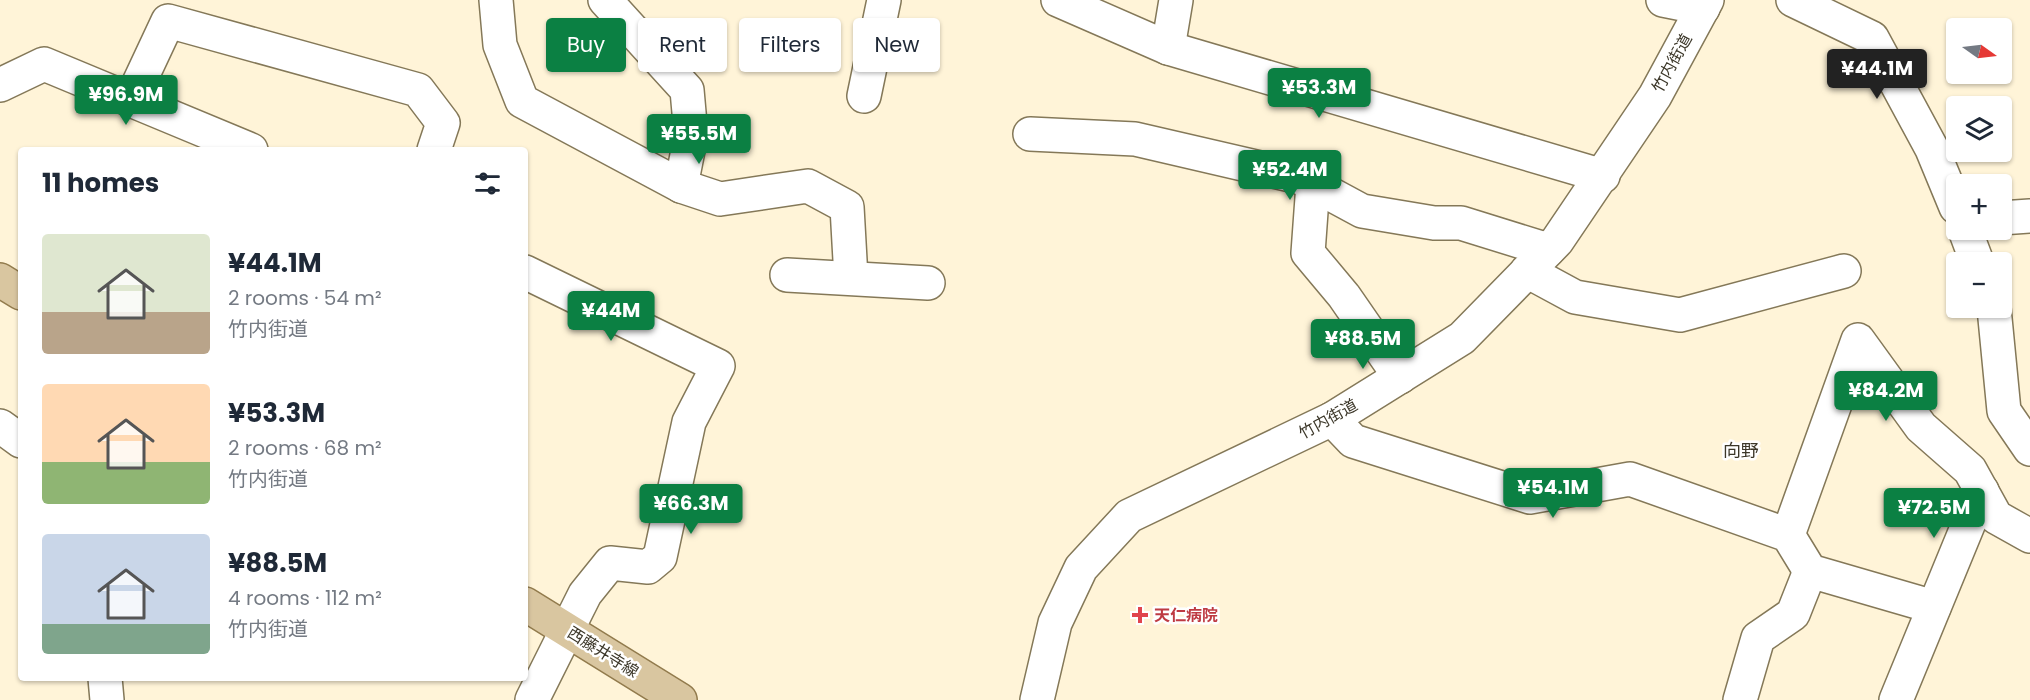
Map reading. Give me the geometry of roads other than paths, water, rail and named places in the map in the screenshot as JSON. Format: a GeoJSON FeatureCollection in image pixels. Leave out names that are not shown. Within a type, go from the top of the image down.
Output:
{"type":"FeatureCollection","features":[{"type":"Feature","properties":{"kind":"main road"},"geometry":{"type":"LineString","coordinates":[[0,280],[18,291]]}},
{"type":"Feature","properties":{"kind":"main road","name":"西藤井寺線"},"geometry":{"type":"LineString","coordinates":[[528,606],[680,700]]}},
{"type":"Feature","properties":{"kind":"street"},"geometry":{"type":"LineString","coordinates":[[496,0],[500,45],[522,101],[681,186],[720,199],[808,186],[847,207],[851,278]]}},
{"type":"Feature","properties":{"kind":"street"},"geometry":{"type":"LineString","coordinates":[[605,0],[687,90],[692,135],[681,186]]}},
{"type":"Feature","properties":{"kind":"street"},"geometry":{"type":"LineString","coordinates":[[864,96],[884,0]]}},
{"type":"Feature","properties":{"kind":"street"},"geometry":{"type":"LineString","coordinates":[[1058,0],[1168,48],[1603,176]]}},
{"type":"Feature","properties":{"kind":"street"},"geometry":{"type":"LineString","coordinates":[[1168,48],[1176,0]]}},
{"type":"Feature","properties":{"kind":"street"},"geometry":{"type":"LineString","coordinates":[[1664,0],[1705,4]]}},
{"type":"Feature","properties":{"kind":"street"},"geometry":{"type":"LineString","coordinates":[[1793,0],[1872,38],[1932,148],[1946,182]]}},
{"type":"Feature","properties":{"kind":"street","name":"竹内街道"},"geometry":{"type":"LineString","coordinates":[[1037,700],[1055,624],[1081,568],[1129,516],[1332,420],[1462,338],[1557,241],[1603,176],[1654,96],[1705,4]]}},
{"type":"Feature","properties":{"kind":"street"},"geometry":{"type":"LineString","coordinates":[[131,100],[168,21],[418,90],[443,123],[435,147]]}},
{"type":"Feature","properties":{"kind":"street"},"geometry":{"type":"LineString","coordinates":[[0,85],[44,64],[245,147]]}},
{"type":"Feature","properties":{"kind":"street"},"geometry":{"type":"LineString","coordinates":[[1030,134],[1135,140],[1299,177],[1362,211],[1434,223],[1461,223],[1538,261],[1575,297],[1680,315],[1844,271]]}},
{"type":"Feature","properties":{"kind":"street"},"geometry":{"type":"LineString","coordinates":[[1313,184],[1308,254],[1344,296],[1400,377]]}},
{"type":"Feature","properties":{"kind":"street"},"geometry":{"type":"LineString","coordinates":[[2012,217],[2030,216]]}},
{"type":"Feature","properties":{"kind":"street"},"geometry":{"type":"LineString","coordinates":[[528,273],[718,366],[689,422],[660,557],[648,567],[610,563],[585,594],[532,700]]}},
{"type":"Feature","properties":{"kind":"street"},"geometry":{"type":"LineString","coordinates":[[787,275],[928,284]]}},
{"type":"Feature","properties":{"kind":"street"},"geometry":{"type":"LineString","coordinates":[[1995,318],[2004,411],[2030,449]]}},
{"type":"Feature","properties":{"kind":"street"},"geometry":{"type":"LineString","coordinates":[[1788,536],[1858,340],[1921,427],[1970,470],[1996,517],[2030,536]]}},
{"type":"Feature","properties":{"kind":"street"},"geometry":{"type":"LineString","coordinates":[[1332,420],[1353,441],[1530,498],[1630,479],[1788,536],[1810,571],[1934,607]]}},
{"type":"Feature","properties":{"kind":"street"},"geometry":{"type":"LineString","coordinates":[[0,426],[18,439]]}},
{"type":"Feature","properties":{"kind":"street"},"geometry":{"type":"LineString","coordinates":[[1896,700],[1982,491]]}},
{"type":"Feature","properties":{"kind":"street"},"geometry":{"type":"LineString","coordinates":[[1740,700],[1758,638],[1793,614],[1810,571]]}},
{"type":"Feature","properties":{"kind":"street"},"geometry":{"type":"LineString","coordinates":[[105,681],[107,700]]}},
{"type":"Feature","properties":{"kind":"place","name":"天仁病院"},"geometry":{"type":"Point","coordinates":[1140,615]}},
{"type":"Feature","properties":{"kind":"district","name":"向野"},"geometry":{"type":"Point","coordinates":[1741,450]}}]}
